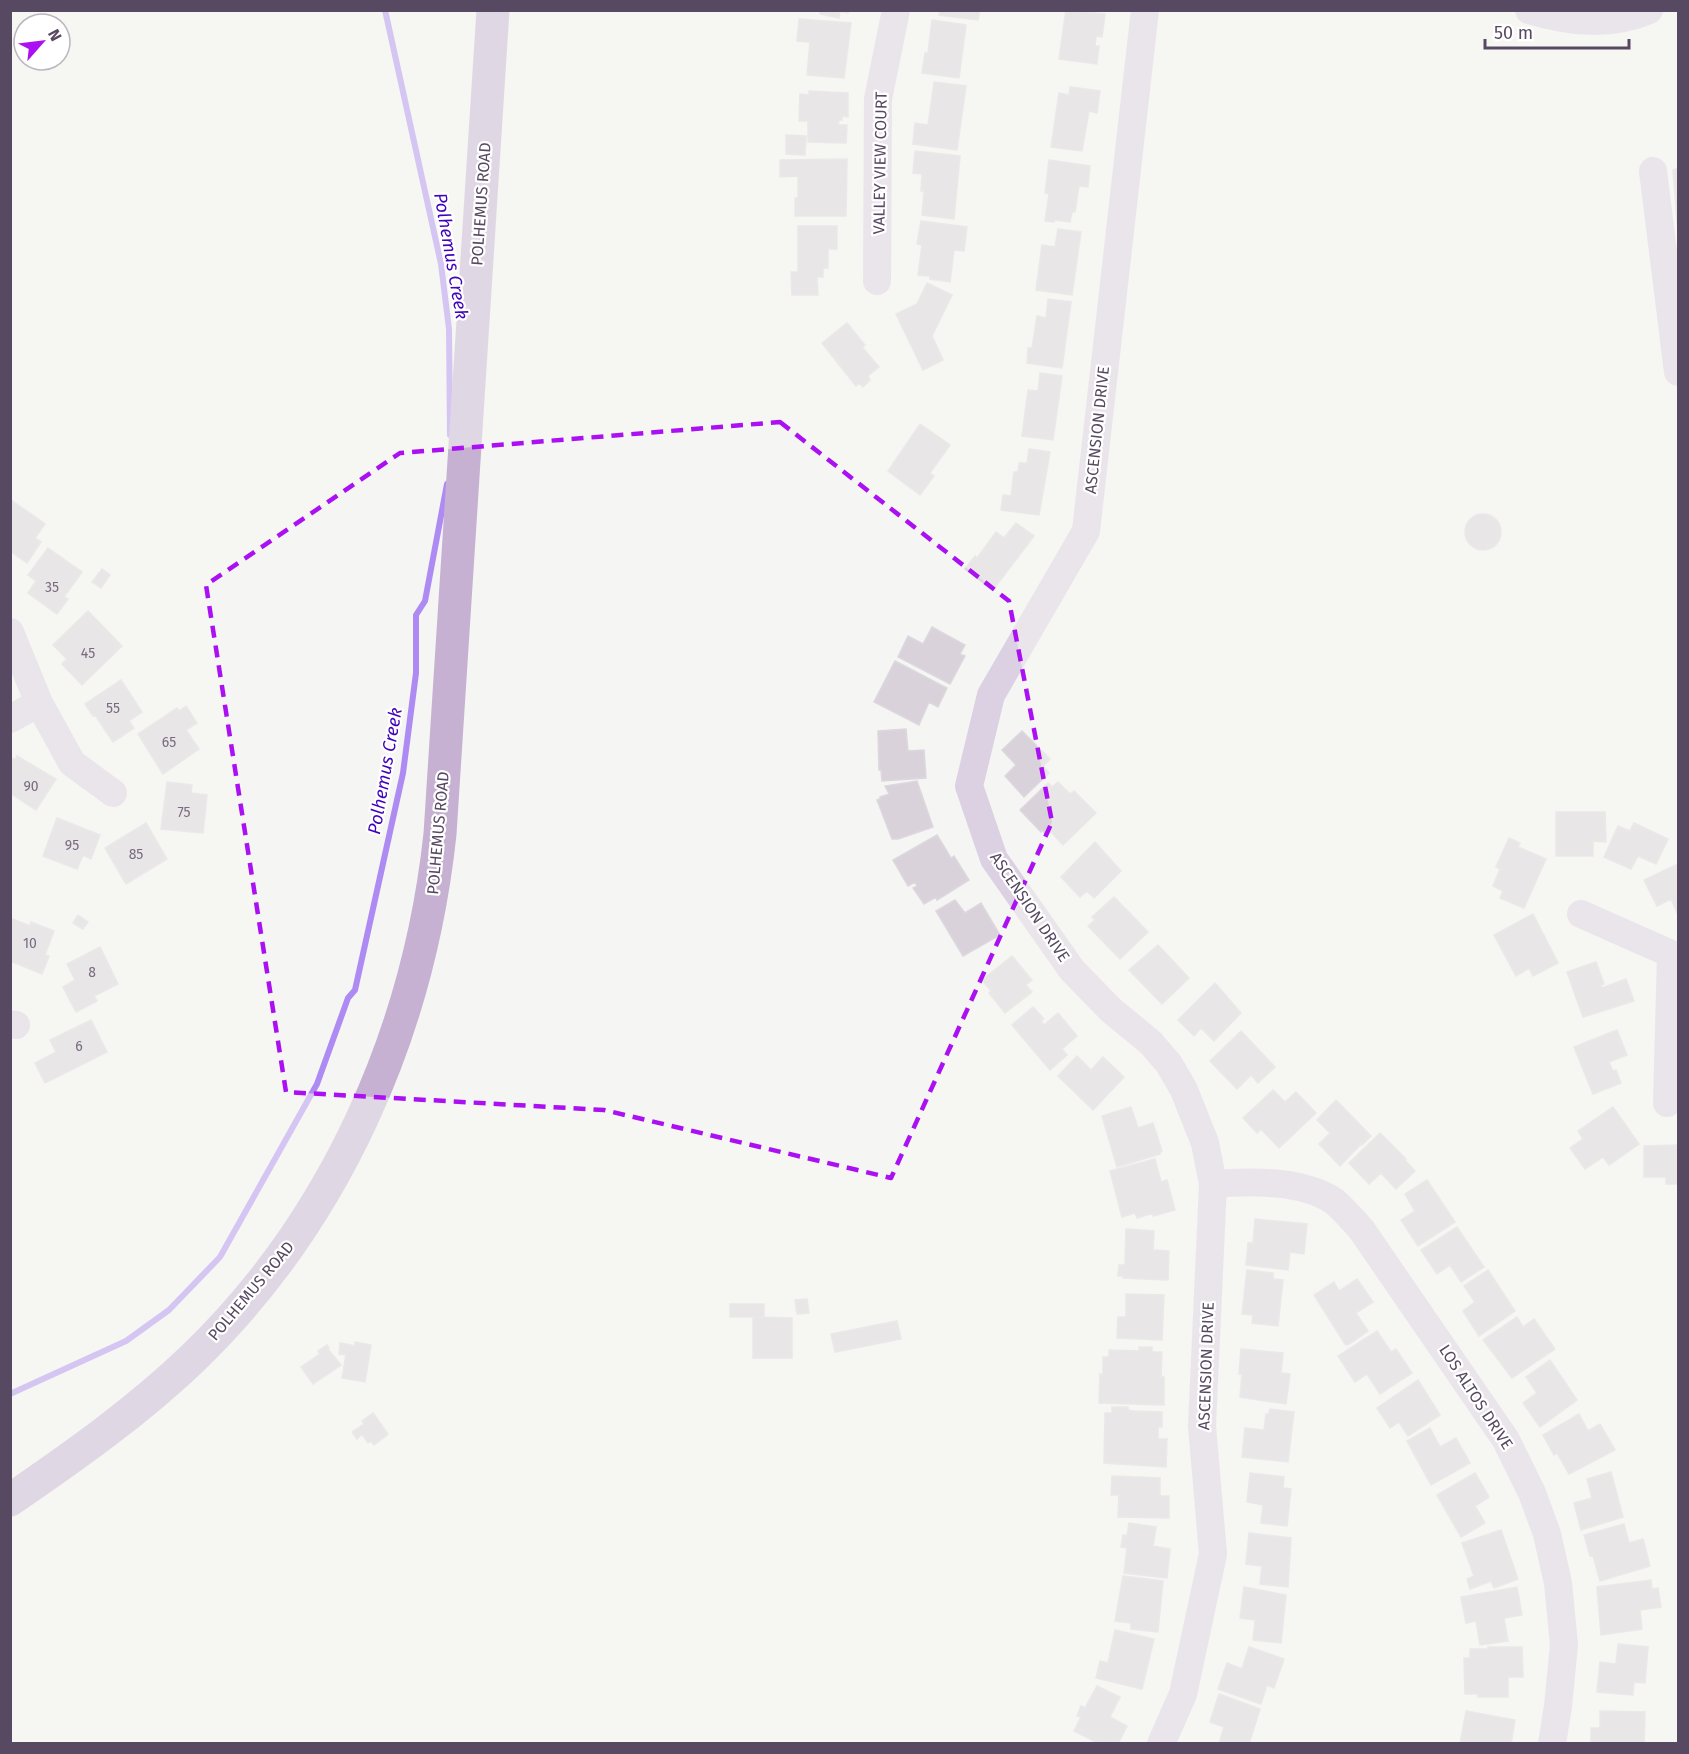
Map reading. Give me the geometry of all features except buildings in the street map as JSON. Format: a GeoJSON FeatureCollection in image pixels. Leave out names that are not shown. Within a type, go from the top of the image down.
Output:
{"type":"FeatureCollection","features":[{"type":"Feature","properties":{"kind":"main road","name":"POLHEMUS ROAD"},"geometry":{"type":"LineString","coordinates":[[10,1500],[88,1445],[169,1381],[219,1331],[266,1276],[309,1217],[346,1153],[379,1083],[407,1004],[428,923],[440,834],[493,10]]}},
{"type":"Feature","properties":{"kind":"street","name":"VALLEY VIEW COURT"},"geometry":{"type":"LineString","coordinates":[[877,281],[878,99],[896,10]]}},
{"type":"Feature","properties":{"kind":"street","name":"ASCENSION DRIVE"},"geometry":{"type":"LineString","coordinates":[[1145,10],[1086,531],[991,695],[969,786],[994,859],[1072,970],[1111,1010],[1151,1042],[1169,1064],[1196,1116],[1205,1143],[1213,1184],[1202,1426],[1213,1554],[1183,1694],[1161,1743]]}},
{"type":"Feature","properties":{"kind":"street"},"geometry":{"type":"LineString","coordinates":[[1529,10],[1572,21],[1600,22],[1635,16],[1649,10]]}},
{"type":"Feature","properties":{"kind":"street"},"geometry":{"type":"LineString","coordinates":[[1653,171],[1678,372]]}},
{"type":"Feature","properties":{"kind":"street"},"geometry":{"type":"LineString","coordinates":[[10,632],[39,703],[72,763],[113,793]]}},
{"type":"Feature","properties":{"kind":"street"},"geometry":{"type":"LineString","coordinates":[[10,719],[39,703]]}},
{"type":"Feature","properties":{"kind":"street"},"geometry":{"type":"LineString","coordinates":[[1581,914],[1675,956],[1667,1103]]}},
{"type":"Feature","properties":{"kind":"street","name":"LOS ALTOS DRIVE"},"geometry":{"type":"LineString","coordinates":[[1213,1184],[1246,1182],[1300,1187],[1334,1202],[1361,1228],[1506,1440],[1532,1493],[1547,1534],[1558,1583],[1564,1645],[1552,1743]]}},
{"type":"Feature","properties":{"kind":"highlighted area"},"geometry":{"type":"Polygon","coordinates":[[[780,422],[1009,601],[1052,822],[891,1178],[604,1110],[286,1092],[206,585],[400,453],[780,422]]]}},
{"type":"Feature","properties":{"kind":"waterway","name":"Polhemus Creek"},"geometry":{"type":"LineString","coordinates":[[385,10],[441,264],[449,329],[450,435]]}},
{"type":"Feature","properties":{"kind":"waterway","name":"Polhemus Creek"},"geometry":{"type":"LineString","coordinates":[[10,1394],[126,1341],[169,1310],[220,1257],[317,1084],[348,998],[355,990],[403,773],[416,673],[416,615],[425,601],[447,484]]}}]}
